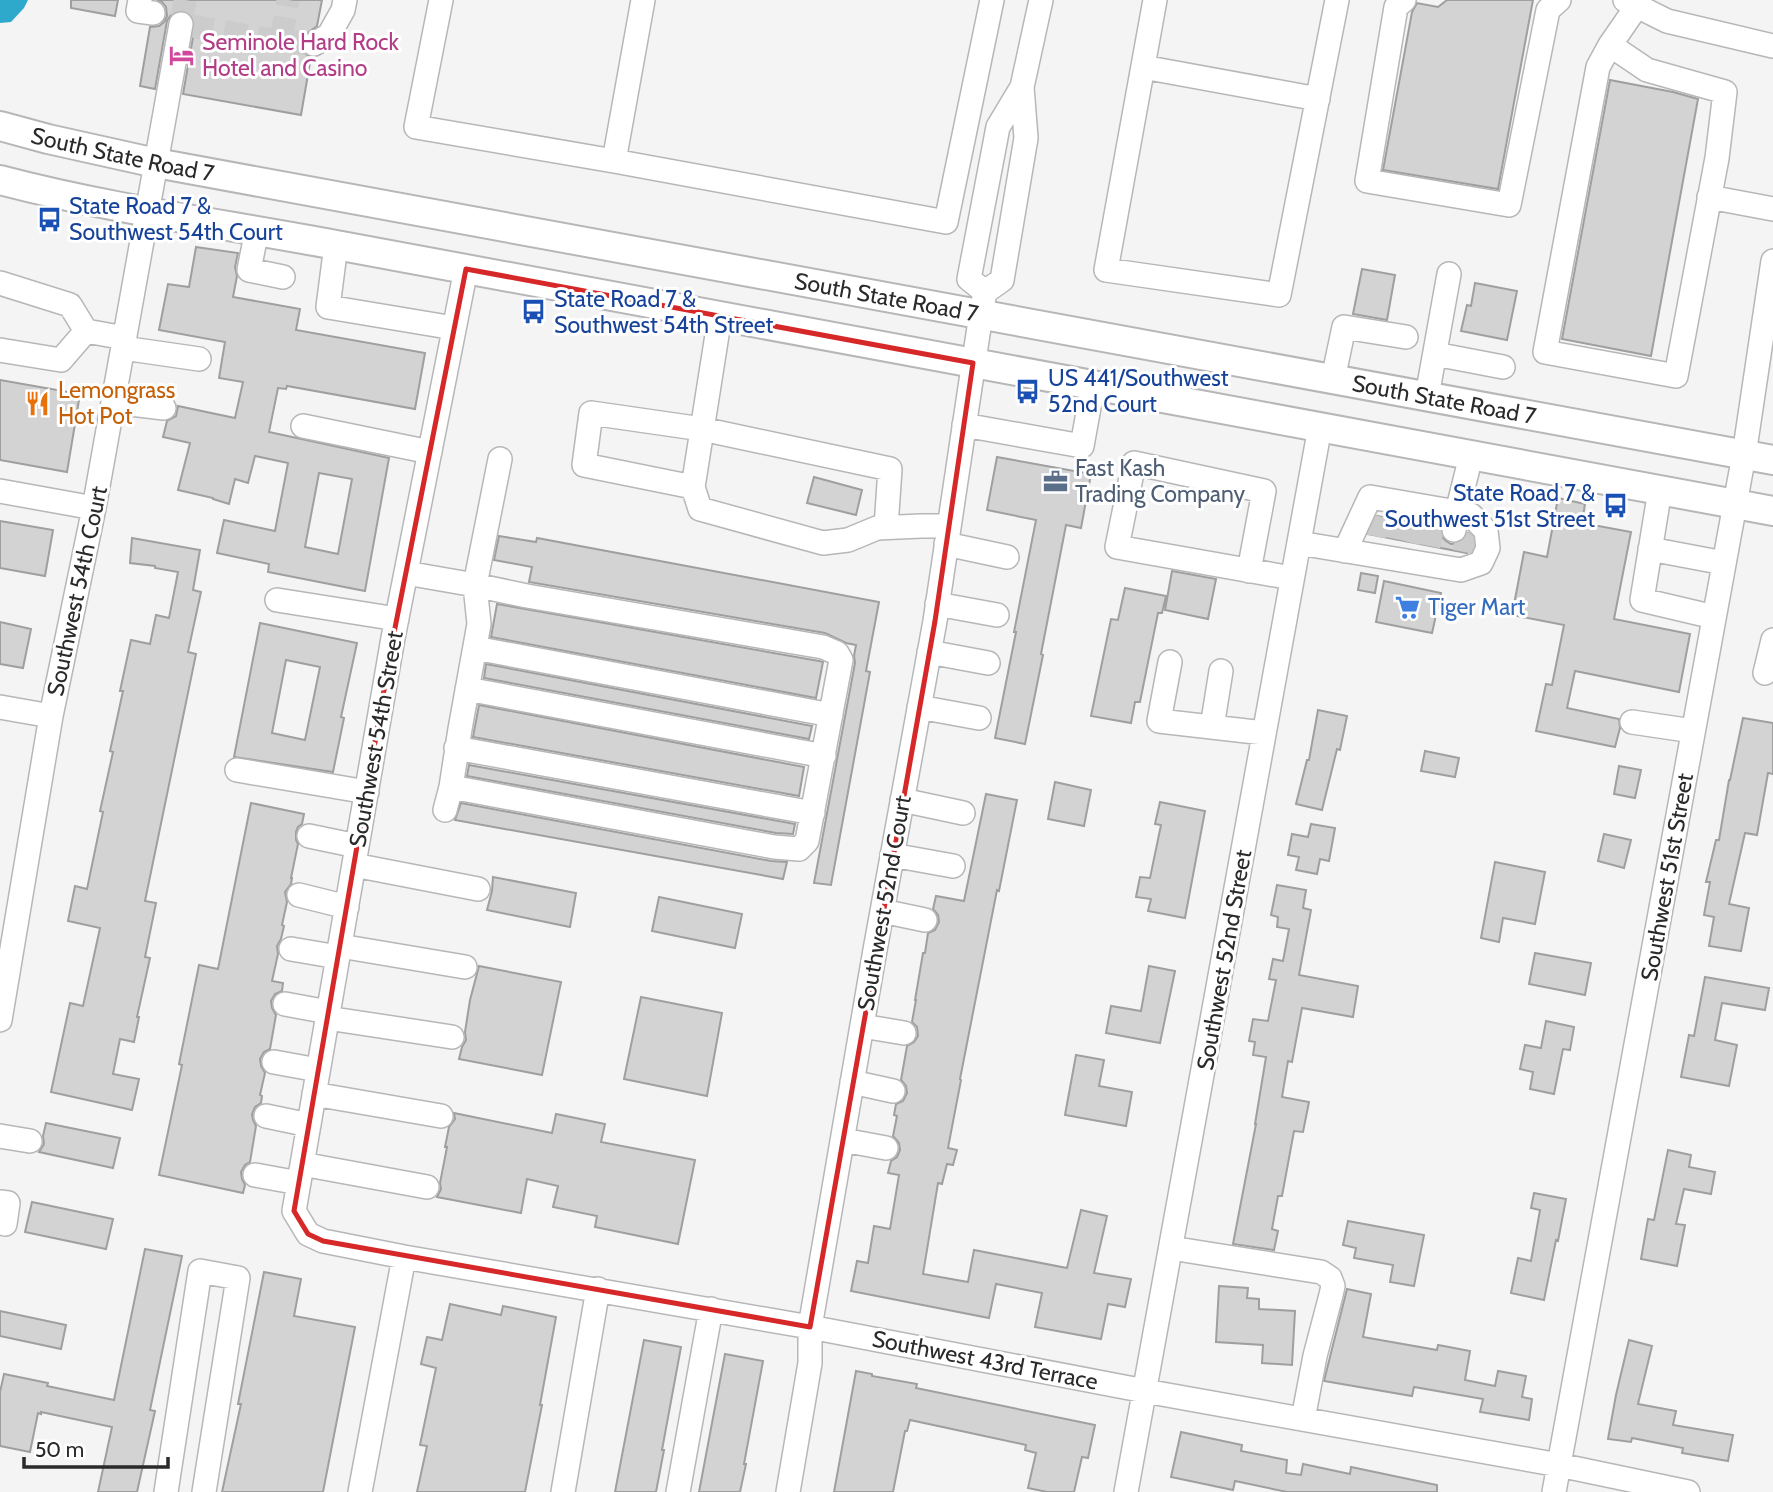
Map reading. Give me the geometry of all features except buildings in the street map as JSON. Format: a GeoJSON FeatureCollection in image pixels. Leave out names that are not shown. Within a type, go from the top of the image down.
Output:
{"type":"FeatureCollection","features":[{"type":"Feature","properties":{"kind":"main road","name":"South State Road 7"},"geometry":{"type":"LineString","coordinates":[[0,126],[156,163],[983,303],[1333,379],[1773,460]]}},
{"type":"Feature","properties":{"kind":"main road"},"geometry":{"type":"LineString","coordinates":[[0,180],[148,212],[1773,511]]}},
{"type":"Feature","properties":{"kind":"street"},"geometry":{"type":"LineString","coordinates":[[314,44],[329,35],[343,10],[345,0]]}},
{"type":"Feature","properties":{"kind":"street"},"geometry":{"type":"LineString","coordinates":[[441,0],[416,127],[946,222],[992,0]]}},
{"type":"Feature","properties":{"kind":"street"},"geometry":{"type":"LineString","coordinates":[[614,161],[643,0]]}},
{"type":"Feature","properties":{"kind":"street"},"geometry":{"type":"LineString","coordinates":[[1022,87],[998,127],[969,279],[983,303],[1002,280],[1026,138],[1022,87],[1041,0]]}},
{"type":"Feature","properties":{"kind":"street"},"geometry":{"type":"LineString","coordinates":[[1155,0],[1106,270],[1279,295],[1337,0]]}},
{"type":"Feature","properties":{"kind":"street"},"geometry":{"type":"LineString","coordinates":[[1404,0],[1396,7],[1367,181],[1509,205],[1548,10],[1559,0]]}},
{"type":"Feature","properties":{"kind":"street"},"geometry":{"type":"LineString","coordinates":[[1610,45],[1647,70],[1725,92],[1717,159],[1676,376],[1545,352],[1598,67],[1631,3],[1667,21],[1773,46]]}},
{"type":"Feature","properties":{"kind":"street","name":"Southwest 54th Court"},"geometry":{"type":"LineString","coordinates":[[0,1020],[7,943],[94,508],[181,24]]}},
{"type":"Feature","properties":{"kind":"street"},"geometry":{"type":"LineString","coordinates":[[1143,67],[1318,99]]}},
{"type":"Feature","properties":{"kind":"street"},"geometry":{"type":"LineString","coordinates":[[1709,197],[1773,208]]}},
{"type":"Feature","properties":{"kind":"street"},"geometry":{"type":"LineString","coordinates":[[257,230],[249,270],[282,277]]}},
{"type":"Feature","properties":{"kind":"street"},"geometry":{"type":"LineString","coordinates":[[336,245],[328,307],[454,328]]}},
{"type":"Feature","properties":{"kind":"street","name":"Southwest 51st Street"},"geometry":{"type":"LineString","coordinates":[[1554,1492],[1744,455],[1773,261]]}},
{"type":"Feature","properties":{"kind":"street","name":"Southwest 54th Street"},"geometry":{"type":"LineString","coordinates":[[294,1211],[397,618],[466,269]]}},
{"type":"Feature","properties":{"kind":"street"},"geometry":{"type":"LineString","coordinates":[[1427,396],[1450,274]]}},
{"type":"Feature","properties":{"kind":"street"},"geometry":{"type":"LineString","coordinates":[[0,283],[70,305],[86,331],[124,343],[199,359]]}},
{"type":"Feature","properties":{"kind":"street","name":"Southwest 52nd Court"},"geometry":{"type":"LineString","coordinates":[[788,1492],[810,1363],[810,1327],[929,652],[983,303]]}},
{"type":"Feature","properties":{"kind":"street"},"geometry":{"type":"LineString","coordinates":[[720,316],[693,487],[700,509],[824,543],[848,540],[886,527],[948,535],[1007,557]]}},
{"type":"Feature","properties":{"kind":"street"},"geometry":{"type":"LineString","coordinates":[[1333,379],[1344,327],[1406,337]]}},
{"type":"Feature","properties":{"kind":"street"},"geometry":{"type":"LineString","coordinates":[[0,351],[61,360],[86,331]]}},
{"type":"Feature","properties":{"kind":"street"},"geometry":{"type":"LineString","coordinates":[[1435,354],[1503,367]]}},
{"type":"Feature","properties":{"kind":"street"},"geometry":{"type":"LineString","coordinates":[[964,425],[1082,446],[1093,385]]}},
{"type":"Feature","properties":{"kind":"street"},"geometry":{"type":"LineString","coordinates":[[114,402],[164,408]]}},
{"type":"Feature","properties":{"kind":"street"},"geometry":{"type":"LineString","coordinates":[[693,487],[584,465],[591,413],[702,429],[890,469],[886,527]]}},
{"type":"Feature","properties":{"kind":"street"},"geometry":{"type":"LineString","coordinates":[[303,426],[430,452]]}},
{"type":"Feature","properties":{"kind":"street","name":"Southwest 52nd Street"},"geometry":{"type":"LineString","coordinates":[[1126,1492],[1320,427]]}},
{"type":"Feature","properties":{"kind":"street"},"geometry":{"type":"LineString","coordinates":[[1299,543],[1345,551],[1421,535],[1471,456]]}},
{"type":"Feature","properties":{"kind":"street"},"geometry":{"type":"LineString","coordinates":[[445,810],[479,624],[475,585],[500,459]]}},
{"type":"Feature","properties":{"kind":"street"},"geometry":{"type":"LineString","coordinates":[[1249,571],[1264,491],[1134,463],[1117,547],[1249,571],[1292,578]]}},
{"type":"Feature","properties":{"kind":"street"},"geometry":{"type":"LineString","coordinates":[[0,491],[94,508]]}},
{"type":"Feature","properties":{"kind":"street"},"geometry":{"type":"LineString","coordinates":[[1660,491],[1642,600],[1714,617]]}},
{"type":"Feature","properties":{"kind":"street"},"geometry":{"type":"LineString","coordinates":[[1345,551],[1370,497],[1421,535]]}},
{"type":"Feature","properties":{"kind":"street"},"geometry":{"type":"LineString","coordinates":[[1650,549],[1724,563]]}},
{"type":"Feature","properties":{"kind":"street"},"geometry":{"type":"LineString","coordinates":[[406,573],[823,647],[837,653],[841,660],[807,841],[799,849],[451,787]]}},
{"type":"Feature","properties":{"kind":"street"},"geometry":{"type":"LineString","coordinates":[[277,600],[397,618]]}},
{"type":"Feature","properties":{"kind":"street"},"geometry":{"type":"LineString","coordinates":[[937,604],[997,615]]}},
{"type":"Feature","properties":{"kind":"street"},"geometry":{"type":"LineString","coordinates":[[1765,673],[1773,640]]}},
{"type":"Feature","properties":{"kind":"street"},"geometry":{"type":"LineString","coordinates":[[474,648],[831,715]]}},
{"type":"Feature","properties":{"kind":"street"},"geometry":{"type":"LineString","coordinates":[[929,652],[988,663]]}},
{"type":"Feature","properties":{"kind":"street"},"geometry":{"type":"LineString","coordinates":[[1170,662],[1159,721],[1265,733]]}},
{"type":"Feature","properties":{"kind":"street"},"geometry":{"type":"LineString","coordinates":[[1212,727],[1221,671]]}},
{"type":"Feature","properties":{"kind":"street"},"geometry":{"type":"LineString","coordinates":[[467,690],[824,756]]}},
{"type":"Feature","properties":{"kind":"street"},"geometry":{"type":"LineString","coordinates":[[0,707],[51,716]]}},
{"type":"Feature","properties":{"kind":"street"},"geometry":{"type":"LineString","coordinates":[[919,707],[979,719]]}},
{"type":"Feature","properties":{"kind":"street"},"geometry":{"type":"LineString","coordinates":[[1632,722],[1693,731]]}},
{"type":"Feature","properties":{"kind":"street"},"geometry":{"type":"LineString","coordinates":[[457,748],[813,813]]}},
{"type":"Feature","properties":{"kind":"street"},"geometry":{"type":"LineString","coordinates":[[237,770],[367,792]]}},
{"type":"Feature","properties":{"kind":"street"},"geometry":{"type":"LineString","coordinates":[[902,800],[963,813]]}},
{"type":"Feature","properties":{"kind":"street"},"geometry":{"type":"LineString","coordinates":[[309,836],[356,855],[478,889]]}},
{"type":"Feature","properties":{"kind":"street"},"geometry":{"type":"LineString","coordinates":[[892,855],[953,866]]}},
{"type":"Feature","properties":{"kind":"street"},"geometry":{"type":"LineString","coordinates":[[299,895],[347,907]]}},
{"type":"Feature","properties":{"kind":"street"},"geometry":{"type":"LineString","coordinates":[[882,911],[925,920]]}},
{"type":"Feature","properties":{"kind":"street"},"geometry":{"type":"LineString","coordinates":[[291,949],[339,951],[465,967]]}},
{"type":"Feature","properties":{"kind":"street"},"geometry":{"type":"LineString","coordinates":[[285,1004],[328,1015],[452,1037]]}},
{"type":"Feature","properties":{"kind":"street"},"geometry":{"type":"LineString","coordinates":[[862,1027],[904,1033]]}},
{"type":"Feature","properties":{"kind":"street"},"geometry":{"type":"LineString","coordinates":[[274,1062],[318,1070]]}},
{"type":"Feature","properties":{"kind":"street"},"geometry":{"type":"LineString","coordinates":[[852,1082],[893,1091]]}},
{"type":"Feature","properties":{"kind":"street"},"geometry":{"type":"LineString","coordinates":[[314,1094],[441,1116]]}},
{"type":"Feature","properties":{"kind":"street"},"geometry":{"type":"LineString","coordinates":[[266,1116],[309,1125]]}},
{"type":"Feature","properties":{"kind":"street"},"geometry":{"type":"LineString","coordinates":[[0,1136],[30,1141]]}},
{"type":"Feature","properties":{"kind":"street"},"geometry":{"type":"LineString","coordinates":[[843,1140],[886,1148]]}},
{"type":"Feature","properties":{"kind":"street"},"geometry":{"type":"LineString","coordinates":[[255,1175],[300,1174],[427,1187]]}},
{"type":"Feature","properties":{"kind":"street","name":"Southwest 43rd Terrace"},"geometry":{"type":"LineString","coordinates":[[294,1211],[308,1234],[323,1241],[810,1327],[1145,1391],[1559,1465],[1688,1492]]}},
{"type":"Feature","properties":{"kind":"street"},"geometry":{"type":"LineString","coordinates":[[1171,1248],[1321,1272],[1330,1278],[1333,1286],[1315,1356],[1303,1419]]}},
{"type":"Feature","properties":{"kind":"street"},"geometry":{"type":"LineString","coordinates":[[360,1492],[404,1257]]}},
{"type":"Feature","properties":{"kind":"street"},"geometry":{"type":"LineString","coordinates":[[166,1492],[200,1271],[238,1278],[204,1492]]}},
{"type":"Feature","properties":{"kind":"street"},"geometry":{"type":"LineString","coordinates":[[563,1492],[598,1289]]}},
{"type":"Feature","properties":{"kind":"street"},"geometry":{"type":"LineString","coordinates":[[678,1492],[711,1309]]}},
{"type":"Feature","properties":{"kind":"street"},"geometry":{"type":"LineString","coordinates":[[177,1427],[213,1434]]}},
{"type":"Feature","properties":{"kind":"highlighted area"},"geometry":{"type":"Polygon","coordinates":[[[466,269],[973,363],[935,621],[810,1327],[323,1241],[308,1234],[294,1211],[393,638],[466,269]]]}},
{"type":"Feature","properties":{"kind":"water"},"geometry":{"type":"Polygon","coordinates":[[[0,0],[28,0],[11,22],[0,23],[0,0]]]}},
{"type":"Feature","properties":{"kind":"tunnel"},"geometry":{"type":"LineString","coordinates":[[185,0],[181,24],[265,39],[314,44]]}},
{"type":"Feature","properties":{"kind":"tunnel"},"geometry":{"type":"LineString","coordinates":[[281,40],[288,0]]}},
{"type":"Feature","properties":{"kind":"tunnel"},"geometry":{"type":"LineString","coordinates":[[1374,536],[1378,516]]}},
{"type":"Feature","properties":{"kind":"tunnel"},"geometry":{"type":"LineString","coordinates":[[1390,538],[1394,519]]}},
{"type":"Feature","properties":{"kind":"tunnel"},"geometry":{"type":"LineString","coordinates":[[1408,542],[1413,523]]}},
{"type":"Feature","properties":{"kind":"tunnel"},"geometry":{"type":"LineString","coordinates":[[1429,546],[1433,526]]}},
{"type":"Feature","properties":{"kind":"tunnel"},"geometry":{"type":"LineString","coordinates":[[1464,552],[1468,533]]}},
{"type":"Feature","properties":{"kind":"place","name":"Seminole Hard Rock Hotel and Casino"},"geometry":{"type":"Point","coordinates":[182,55]}},
{"type":"Feature","properties":{"kind":"place","name":"State Road 7 & Southwest 54th Court"},"geometry":{"type":"Point","coordinates":[49,219]}},
{"type":"Feature","properties":{"kind":"place","name":"State Road 7 & Southwest 54th Street"},"geometry":{"type":"Point","coordinates":[534,312]}},
{"type":"Feature","properties":{"kind":"place","name":"US 441/Southwest 52nd Court"},"geometry":{"type":"Point","coordinates":[1028,391]}},
{"type":"Feature","properties":{"kind":"place","name":"Lemongrass Hot Pot"},"geometry":{"type":"Point","coordinates":[38,403]}},
{"type":"Feature","properties":{"kind":"place","name":"Fast Kash Trading Company"},"geometry":{"type":"Point","coordinates":[1055,481]}},
{"type":"Feature","properties":{"kind":"place","name":"State Road 7 & Southwest 51st Street"},"geometry":{"type":"Point","coordinates":[1615,506]}},
{"type":"Feature","properties":{"kind":"place","name":"Tiger Mart"},"geometry":{"type":"Point","coordinates":[1408,607]}}]}
